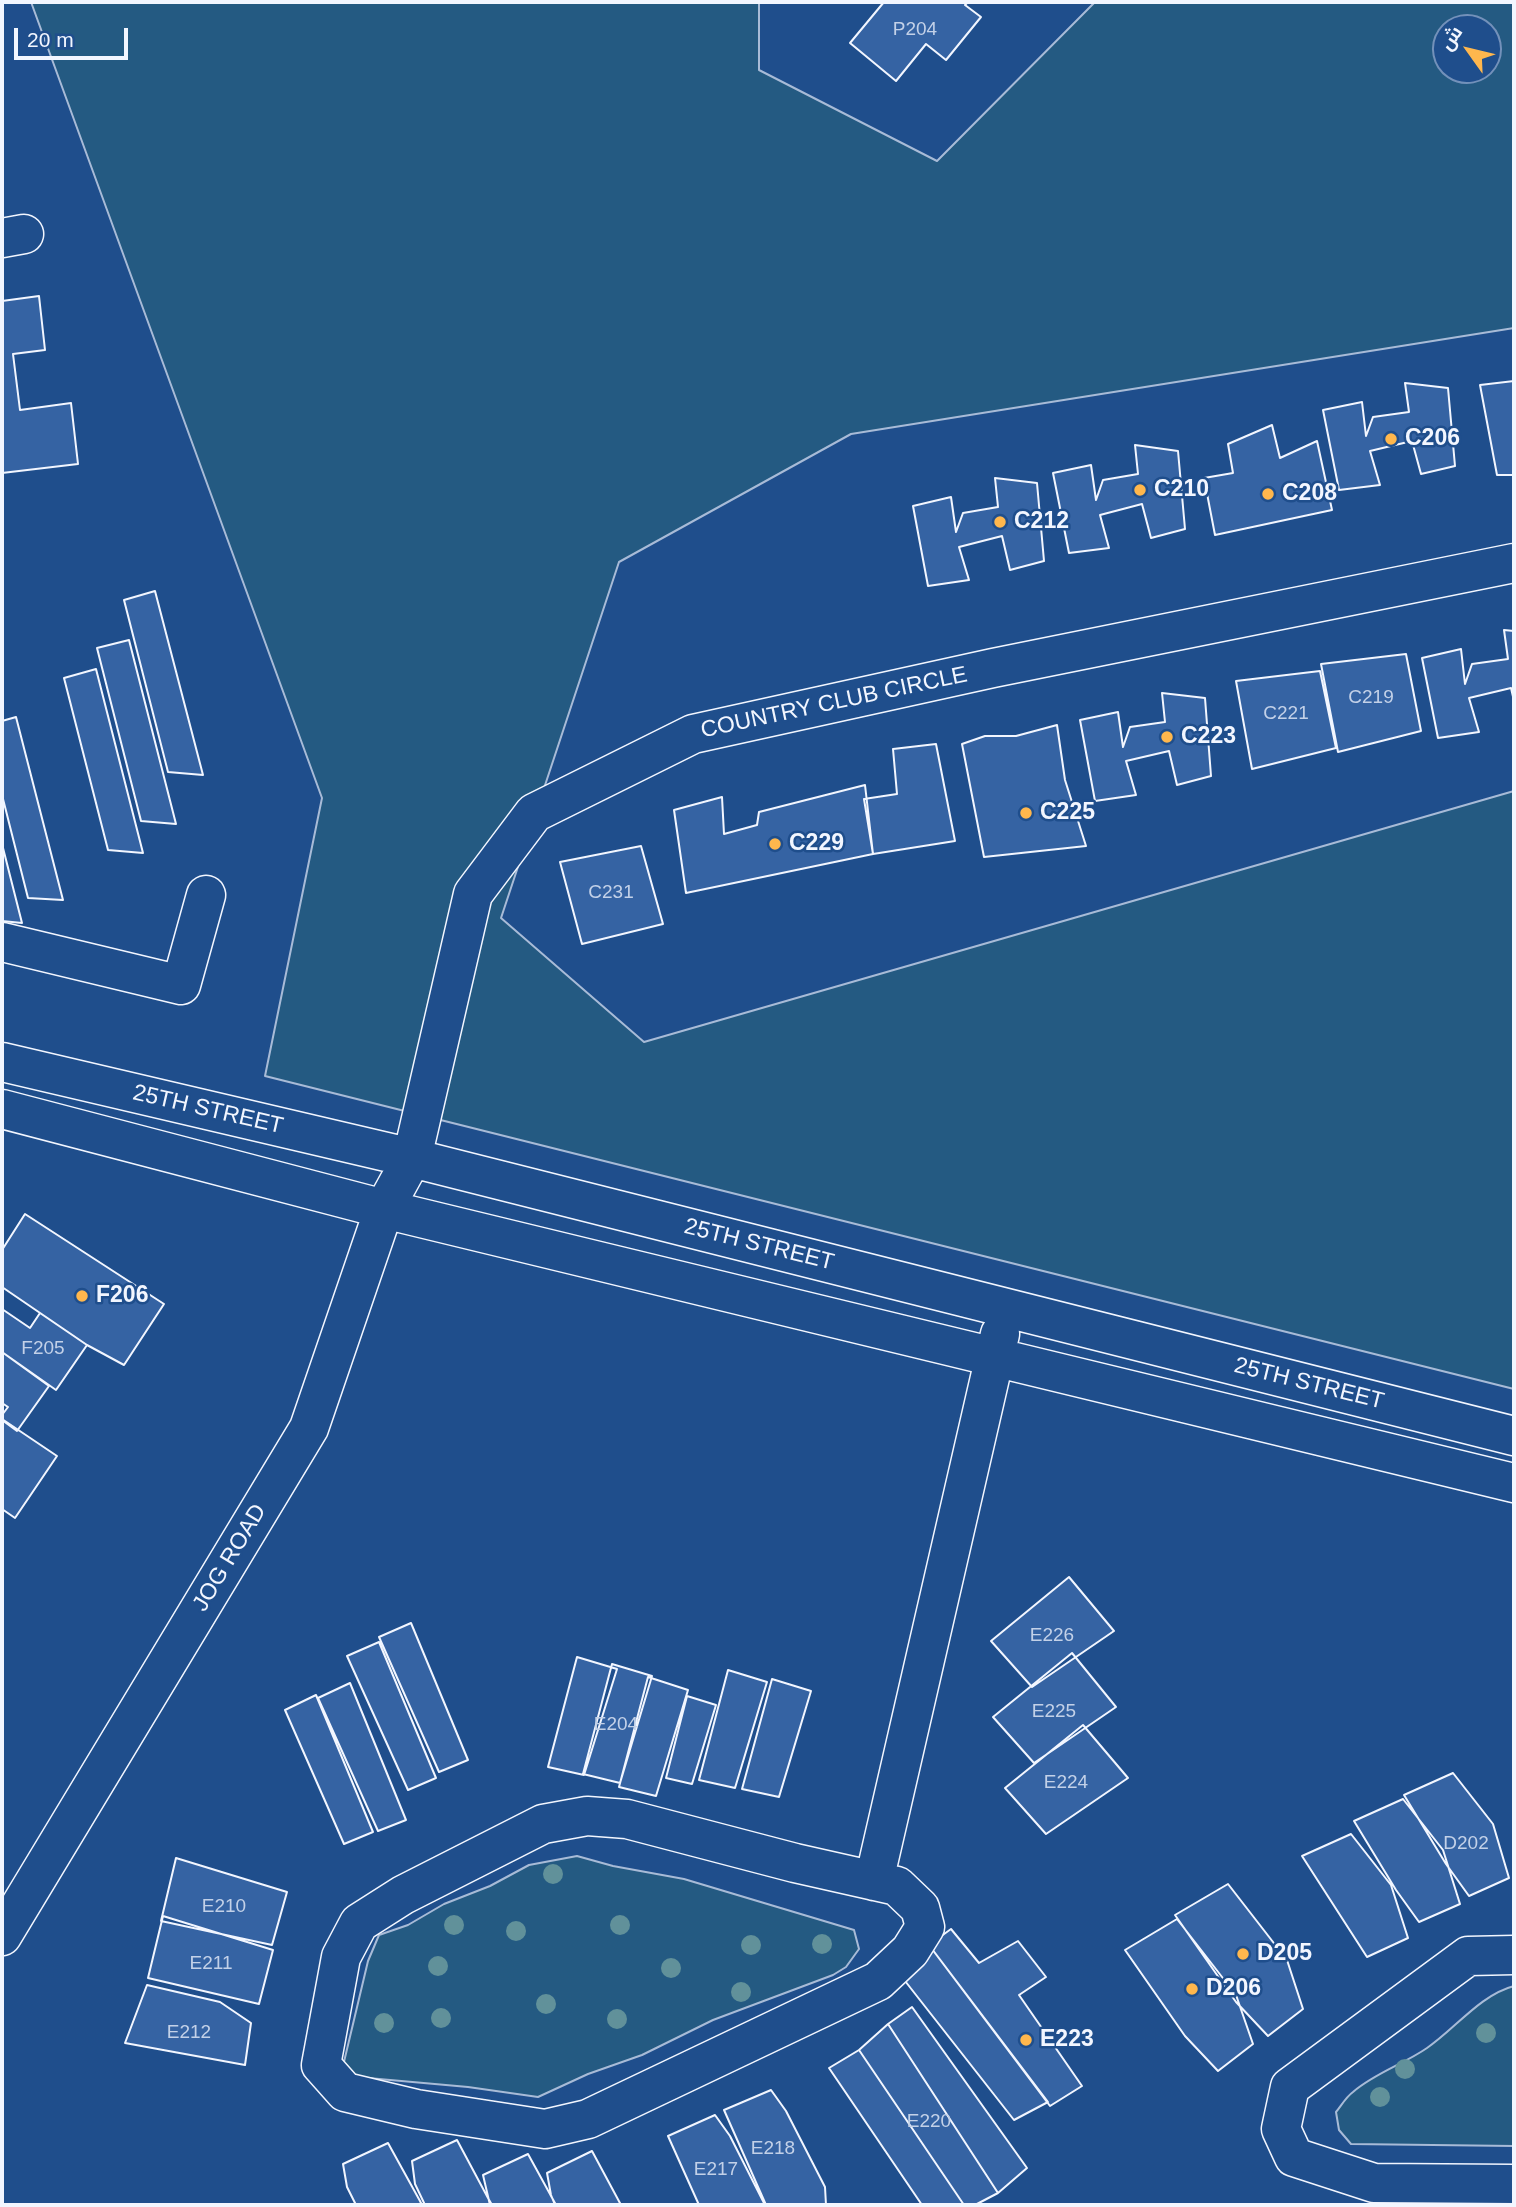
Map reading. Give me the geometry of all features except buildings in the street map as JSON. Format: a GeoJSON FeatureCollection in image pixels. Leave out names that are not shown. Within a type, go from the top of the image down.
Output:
{"type":"FeatureCollection","features":[{"type":"Feature","properties":{"kind":"street","name":"COUNTRY CLUB CIRCLE"},"geometry":{"type":"LineString","coordinates":[[412,1158],[473,894],[534,813],[693,734],[993,668],[1514,563]]}},
{"type":"Feature","properties":{"kind":"street"},"geometry":{"type":"LineString","coordinates":[[2,942],[181,985],[206,895]]}},
{"type":"Feature","properties":{"kind":"street","name":"25TH STREET"},"geometry":{"type":"LineString","coordinates":[[2,1062],[412,1158],[1514,1436]]}},
{"type":"Feature","properties":{"kind":"street","name":"25TH STREET"},"geometry":{"type":"LineString","coordinates":[[2,1109],[384,1209],[1514,1483]]}},
{"type":"Feature","properties":{"kind":"street","name":"JOG ROAD"},"geometry":{"type":"LineString","coordinates":[[2,1936],[309,1428],[384,1209],[412,1158]]}},
{"type":"Feature","properties":{"kind":"street"},"geometry":{"type":"LineString","coordinates":[[874,1881],[993,1358],[1007,1308]]}},
{"type":"Feature","properties":{"kind":"street"},"geometry":{"type":"LineString","coordinates":[[587,1816],[627,1819],[874,1881],[897,1886],[920,1908],[925,1927],[910,1951],[878,1981],[589,2119],[545,2130],[416,2109],[345,2092],[321,2065],[341,1957],[359,1923],[403,1895],[543,1824],[587,1816]]}},
{"type":"Feature","properties":{"kind":"street"},"geometry":{"type":"LineString","coordinates":[[1514,1955],[1468,1956],[1290,2087],[1281,2129],[1294,2157],[1374,2183],[1514,2184]]}},
{"type":"Feature","properties":{"kind":"shaded area"},"geometry":{"type":"Polygon","coordinates":[[[31,2],[759,2],[759,70],[937,161],[1095,2],[1514,2],[1514,328],[851,434],[619,562],[501,918],[644,1042],[1514,791],[1514,1389],[265,1076],[322,798],[31,2]]]}},
{"type":"Feature","properties":{"kind":"shaded area"},"geometry":{"type":"Polygon","coordinates":[[[577,1856],[613,1866],[684,1879],[854,1930],[859,1949],[846,1967],[833,1975],[713,2020],[642,2055],[588,2074],[538,2097],[468,2087],[357,2077],[343,2066],[368,1961],[379,1935],[408,1925],[444,1904],[490,1886],[529,1865],[577,1856]]]}},
{"type":"Feature","properties":{"kind":"shaded area"},"geometry":{"type":"Polygon","coordinates":[[[1514,1986],[1514,2146],[1351,2144],[1339,2130],[1336,2112],[1350,2094],[1371,2079],[1427,2048],[1490,1997],[1514,1986]]]}},
{"type":"Feature","properties":{"kind":"place","name":"C206"},"geometry":{"type":"Point","coordinates":[1391,439]}},
{"type":"Feature","properties":{"kind":"place","name":"C210"},"geometry":{"type":"Point","coordinates":[1140,490]}},
{"type":"Feature","properties":{"kind":"place","name":"C208"},"geometry":{"type":"Point","coordinates":[1268,494]}},
{"type":"Feature","properties":{"kind":"place","name":"C212"},"geometry":{"type":"Point","coordinates":[1000,522]}},
{"type":"Feature","properties":{"kind":"place","name":"C223"},"geometry":{"type":"Point","coordinates":[1167,737]}},
{"type":"Feature","properties":{"kind":"place","name":"C225"},"geometry":{"type":"Point","coordinates":[1026,813]}},
{"type":"Feature","properties":{"kind":"place","name":"C229"},"geometry":{"type":"Point","coordinates":[775,844]}},
{"type":"Feature","properties":{"kind":"place","name":"F206"},"geometry":{"type":"Point","coordinates":[82,1296]}},
{"type":"Feature","properties":{"kind":"place","name":"D205"},"geometry":{"type":"Point","coordinates":[1243,1954]}},
{"type":"Feature","properties":{"kind":"place","name":"D206"},"geometry":{"type":"Point","coordinates":[1192,1989]}},
{"type":"Feature","properties":{"kind":"place","name":"E223"},"geometry":{"type":"Point","coordinates":[1026,2040]}}]}
